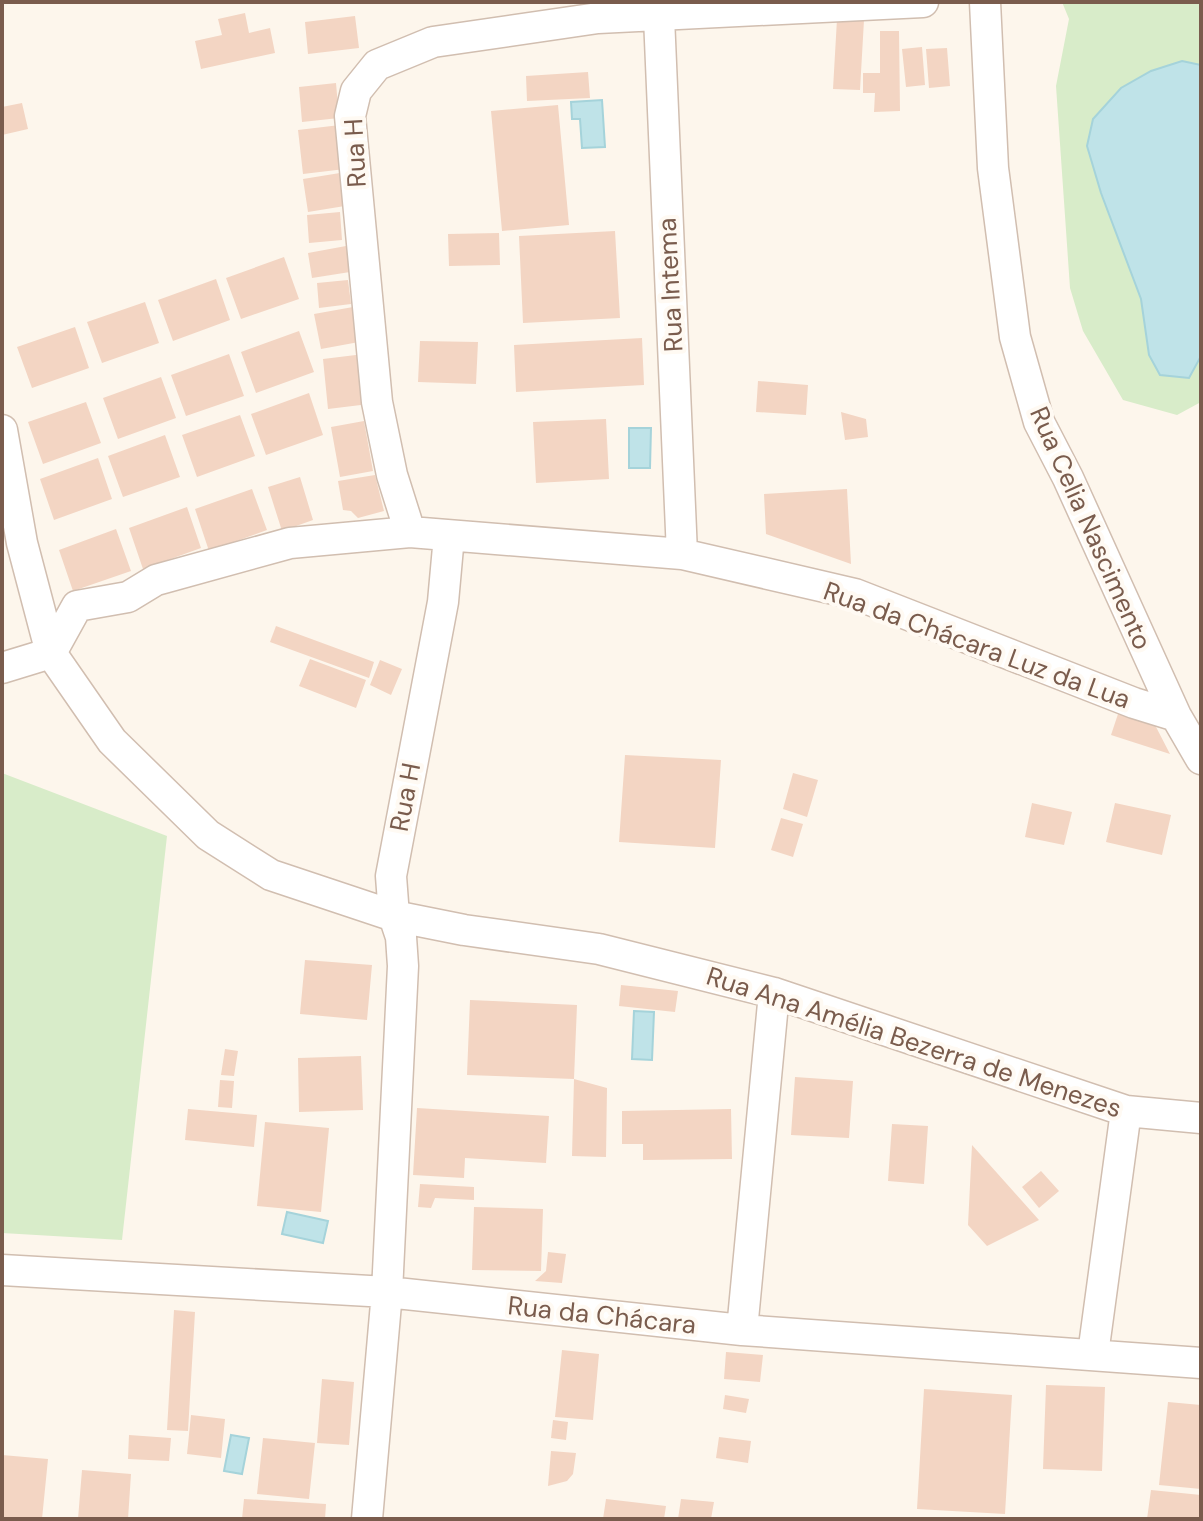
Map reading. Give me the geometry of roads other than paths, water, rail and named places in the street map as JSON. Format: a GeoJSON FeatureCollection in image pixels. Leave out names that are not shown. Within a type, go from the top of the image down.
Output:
{"type":"FeatureCollection","features":[{"type":"Feature","properties":{"kind":"street","name":"Rua H"},"geometry":{"type":"LineString","coordinates":[[410,532],[392,475],[377,402],[350,116],[356,91],[377,65],[433,42],[598,18],[923,2]]}},
{"type":"Feature","properties":{"kind":"street","name":"Rua Celia Nascimento"},"geometry":{"type":"LineString","coordinates":[[985,2],[993,168],[1015,337],[1039,422],[1068,478],[1176,716]]}},
{"type":"Feature","properties":{"kind":"street","name":"Rua Intema"},"geometry":{"type":"LineString","coordinates":[[659,17],[682,554]]}},
{"type":"Feature","properties":{"kind":"street","name":"Rua Ana Amélia Bezerra de Menezes"},"geometry":{"type":"LineString","coordinates":[[2,430],[22,543],[51,653],[112,741],[208,835],[271,875],[394,916],[464,930],[599,949],[774,993],[1126,1111],[1201,1118]]}},
{"type":"Feature","properties":{"kind":"street","name":"Rua da Chácara Luz da Lua"},"geometry":{"type":"LineString","coordinates":[[51,653],[77,606],[128,597],[156,580],[290,543],[410,532],[682,554],[855,594],[1134,703],[1176,716]]}},
{"type":"Feature","properties":{"kind":"street","name":"Rua H"},"geometry":{"type":"LineString","coordinates":[[367,1519],[387,1292],[403,966],[391,876],[443,602],[449,536]]}},
{"type":"Feature","properties":{"kind":"street"},"geometry":{"type":"LineString","coordinates":[[2,668],[51,653]]}},
{"type":"Feature","properties":{"kind":"street"},"geometry":{"type":"LineString","coordinates":[[1176,716],[1201,759]]}},
{"type":"Feature","properties":{"kind":"street"},"geometry":{"type":"LineString","coordinates":[[742,1330],[774,993]]}},
{"type":"Feature","properties":{"kind":"street"},"geometry":{"type":"LineString","coordinates":[[1093,1354],[1126,1111]]}},
{"type":"Feature","properties":{"kind":"street","name":"Rua da Chácara"},"geometry":{"type":"LineString","coordinates":[[2,1270],[387,1292],[742,1330],[1201,1363]]}},
{"type":"Feature","properties":{"kind":"water"},"geometry":{"type":"Polygon","coordinates":[[[1182,61],[1201,65],[1201,356],[1189,378],[1160,375],[1149,355],[1141,299],[1101,193],[1087,146],[1093,119],[1121,88],[1151,71],[1182,61]]]}},
{"type":"Feature","properties":{"kind":"water"},"geometry":{"type":"Polygon","coordinates":[[[602,100],[605,147],[582,148],[580,119],[572,119],[571,102],[602,100]]]}},
{"type":"Feature","properties":{"kind":"water"},"geometry":{"type":"Polygon","coordinates":[[[629,428],[651,428],[650,468],[629,468],[629,428]]]}},
{"type":"Feature","properties":{"kind":"water"},"geometry":{"type":"Polygon","coordinates":[[[634,1011],[654,1012],[652,1060],[632,1059],[634,1011]]]}},
{"type":"Feature","properties":{"kind":"water"},"geometry":{"type":"Polygon","coordinates":[[[287,1212],[328,1221],[323,1243],[282,1234],[287,1212]]]}},
{"type":"Feature","properties":{"kind":"water"},"geometry":{"type":"Polygon","coordinates":[[[231,1435],[249,1438],[242,1474],[224,1471],[231,1435]]]}}]}
